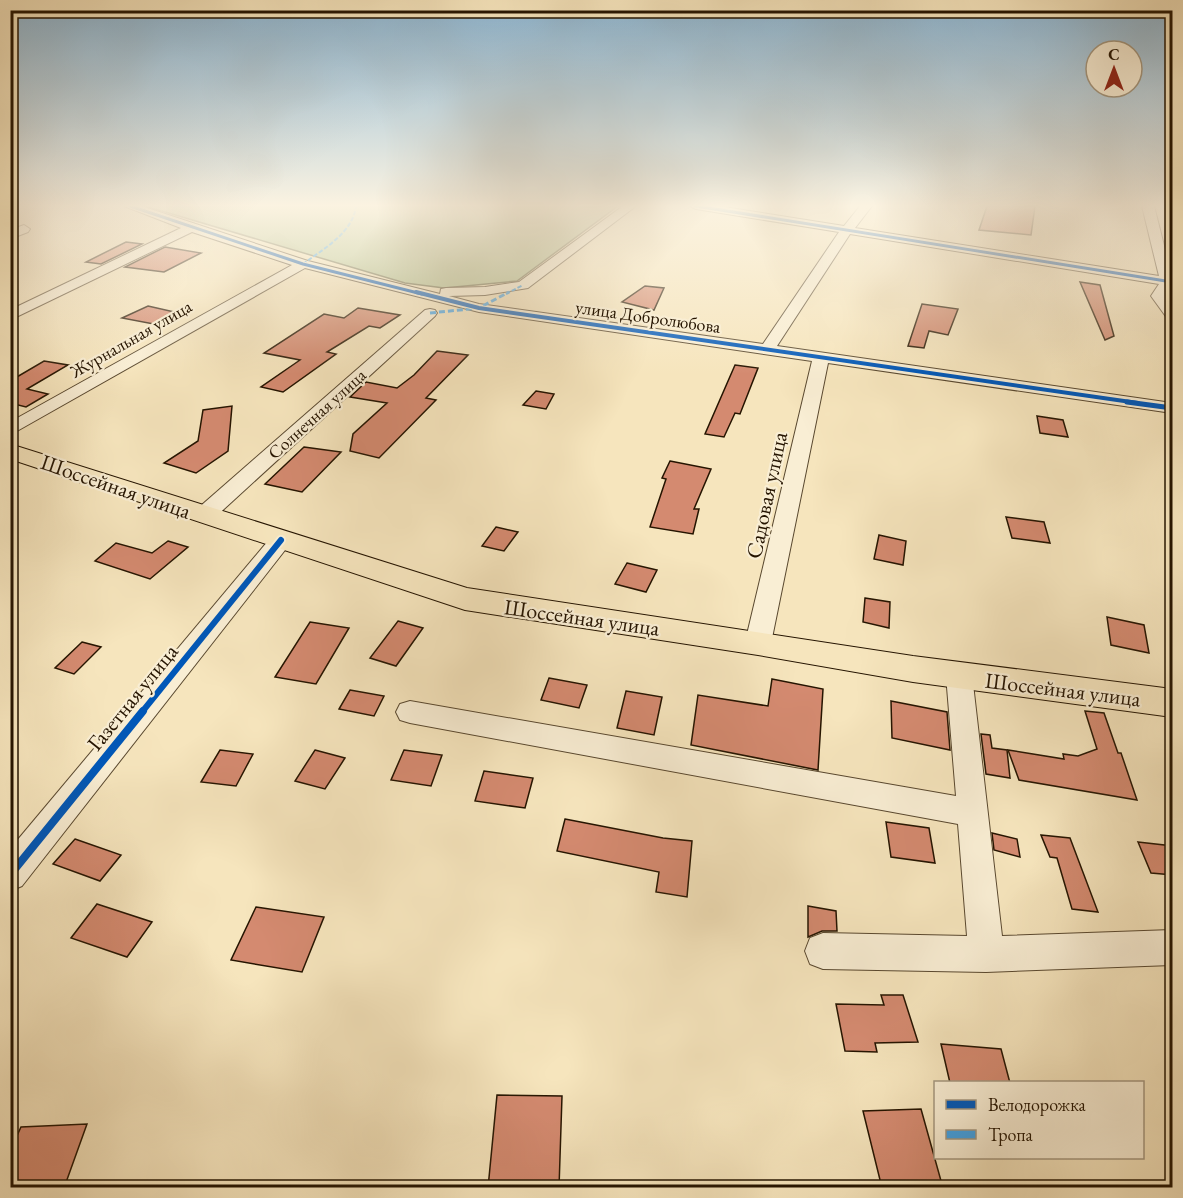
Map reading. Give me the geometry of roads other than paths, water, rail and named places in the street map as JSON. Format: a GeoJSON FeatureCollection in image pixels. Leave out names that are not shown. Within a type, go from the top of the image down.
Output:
{"type":"FeatureCollection","features":[{"type":"Feature","properties":{"kind":"main road","name":"Шоссейная улица"},"geometry":{"type":"LineString","coordinates":[[10,451],[465,599],[959,675],[1173,703]]}},
{"type":"Feature","properties":{"kind":"street"},"geometry":{"type":"LineString","coordinates":[[10,316],[121,262]]}},
{"type":"Feature","properties":{"kind":"street","name":"улица Добролюбова"},"geometry":{"type":"LineString","coordinates":[[296,262],[478,308],[1173,408]]}},
{"type":"Feature","properties":{"kind":"street"},"geometry":{"type":"LineString","coordinates":[[397,288],[441,292],[485,291],[523,285],[554,262]]}},
{"type":"Feature","properties":{"kind":"street"},"geometry":{"type":"LineString","coordinates":[[767,350],[826,262]]}},
{"type":"Feature","properties":{"kind":"street"},"geometry":{"type":"LineString","coordinates":[[1045,262],[1170,282]]}},
{"type":"Feature","properties":{"kind":"street"},"geometry":{"type":"LineString","coordinates":[[1164,262],[1170,282]]}},
{"type":"Feature","properties":{"kind":"street","name":"Журнальная улица"},"geometry":{"type":"LineString","coordinates":[[10,430],[303,264]]}},
{"type":"Feature","properties":{"kind":"street"},"geometry":{"type":"LineString","coordinates":[[1170,282],[1158,296],[1173,315]]}},
{"type":"Feature","properties":{"kind":"street","name":"Солнечная улица"},"geometry":{"type":"LineString","coordinates":[[204,515],[430,313]]}},
{"type":"Feature","properties":{"kind":"street","name":"Садовая улица"},"geometry":{"type":"LineString","coordinates":[[758,643],[821,357]]}},
{"type":"Feature","properties":{"kind":"street","name":"Газетная улица"},"geometry":{"type":"LineString","coordinates":[[10,875],[281,540]]}},
{"type":"Feature","properties":{"kind":"street"},"geometry":{"type":"LineString","coordinates":[[959,675],[986,954]]}},
{"type":"Feature","properties":{"kind":"street"},"geometry":{"type":"LineString","coordinates":[[410,712],[972,813]]}},
{"type":"Feature","properties":{"kind":"street"},"geometry":{"type":"LineString","coordinates":[[823,951],[986,954],[1173,948]]}}]}
